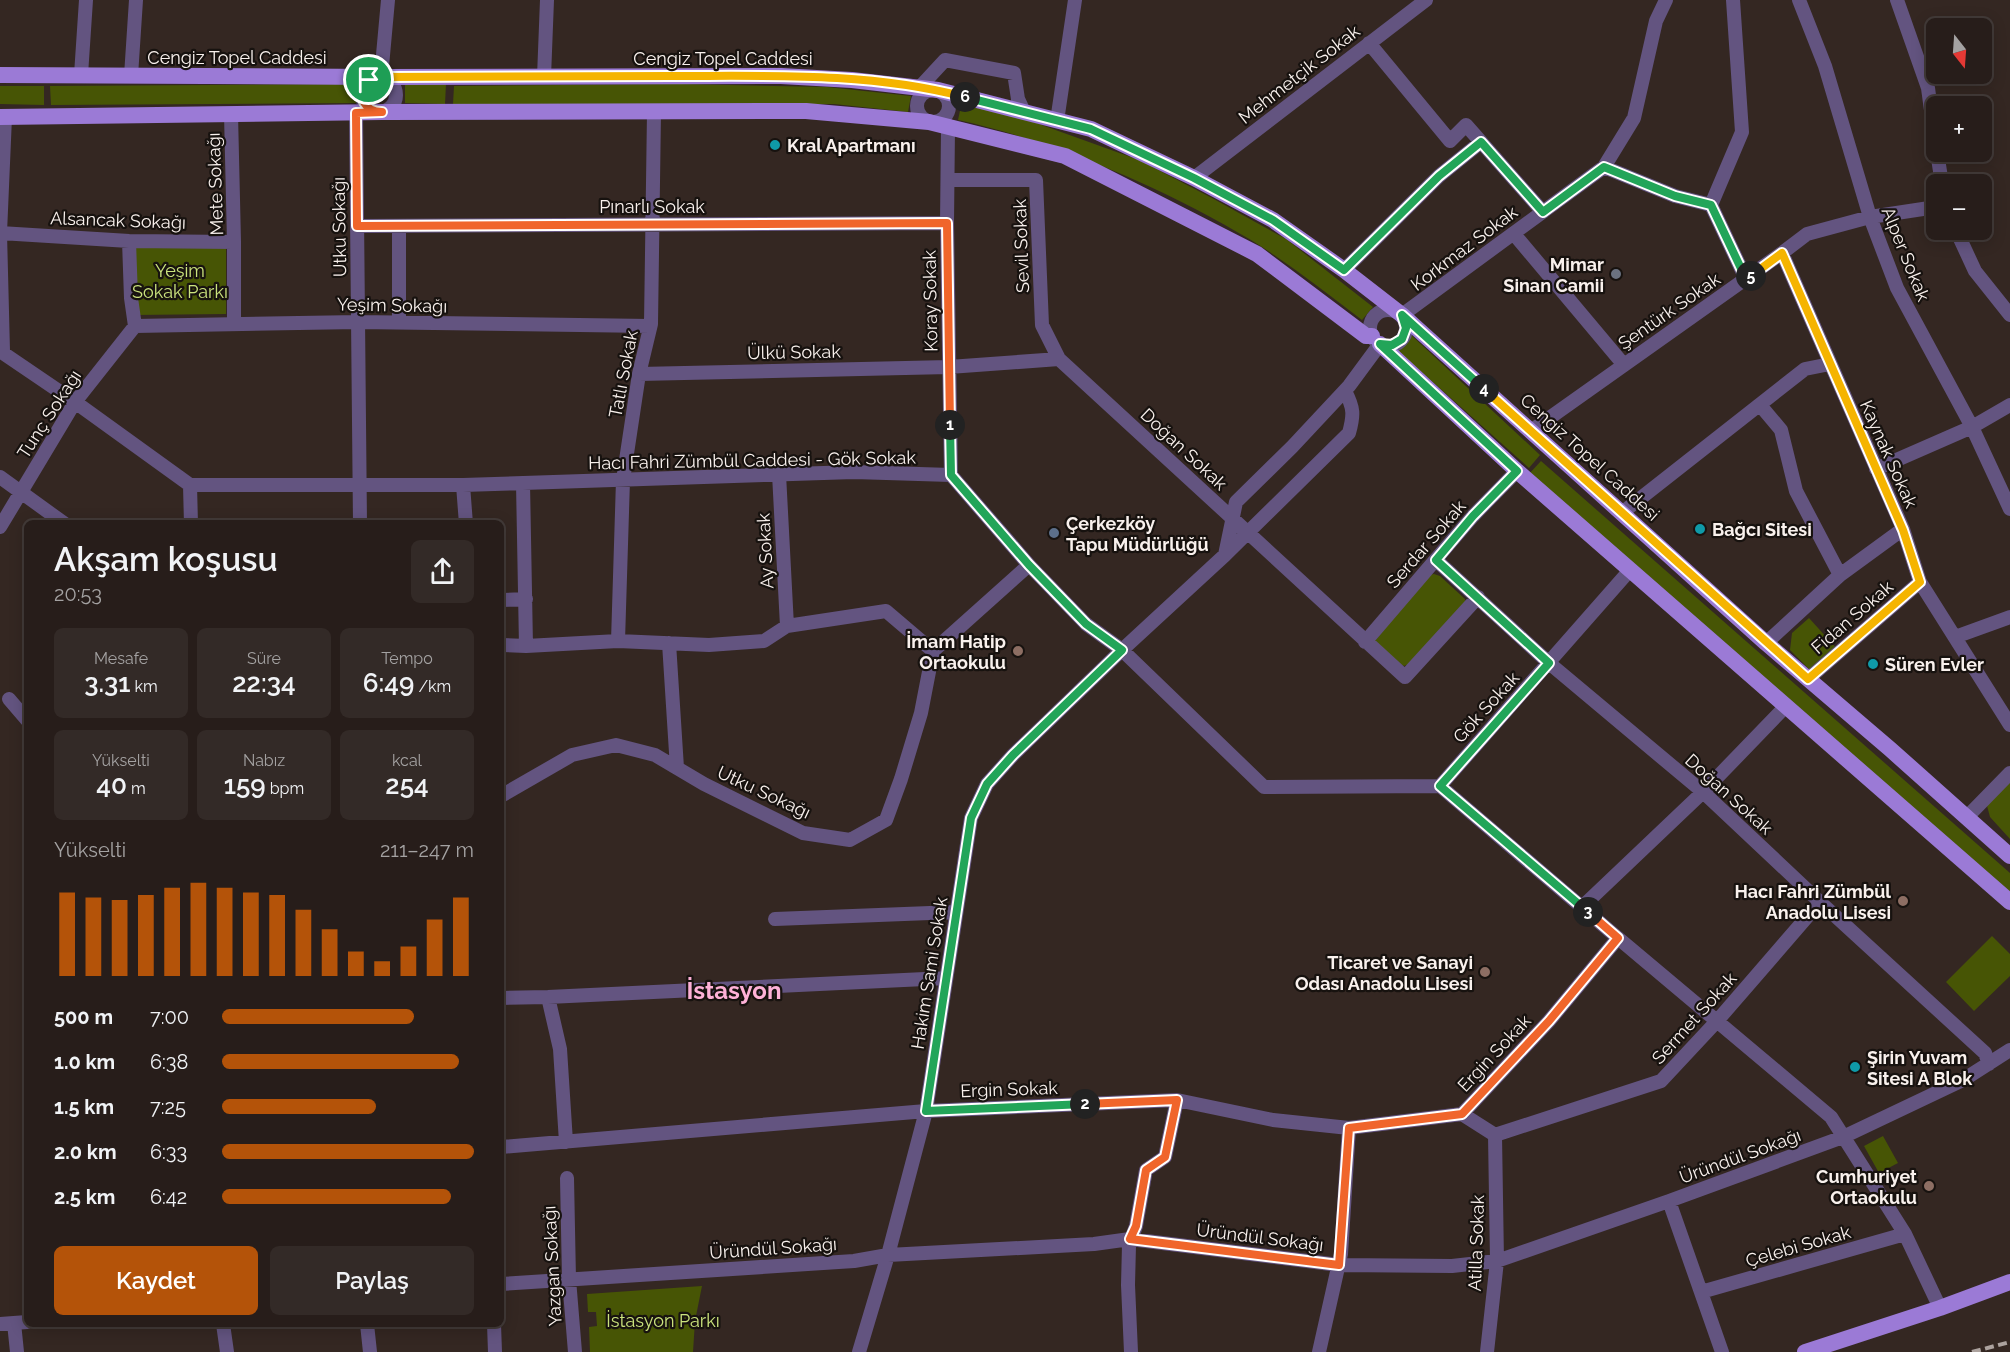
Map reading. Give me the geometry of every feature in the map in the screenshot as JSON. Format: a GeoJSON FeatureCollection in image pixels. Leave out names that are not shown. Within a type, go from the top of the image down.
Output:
{"type":"FeatureCollection","features":[{"type":"Feature","properties":{"kind":"main road","name":"Cengiz Topel Caddesi"},"geometry":{"type":"LineString","coordinates":[[0,75],[781,76],[852,80],[938,90],[1091,129],[1194,178],[1273,220],[1344,270],[1402,315],[1767,643],[2010,856]]}},
{"type":"Feature","properties":{"kind":"main road"},"geometry":{"type":"LineString","coordinates":[[3,117],[382,112],[806,111],[929,122],[1065,156],[1257,254],[1366,336],[1376,340],[1517,471],[2010,902]]}},
{"type":"Feature","properties":{"kind":"main road"},"geometry":{"type":"LineString","coordinates":[[1805,1352],[1940,1308],[2010,1282]]}},
{"type":"Feature","properties":{"kind":"street"},"geometry":{"type":"LineString","coordinates":[[81,75],[86,0]]}},
{"type":"Feature","properties":{"kind":"street"},"geometry":{"type":"LineString","coordinates":[[131,76],[136,0]]}},
{"type":"Feature","properties":{"kind":"street"},"geometry":{"type":"LineString","coordinates":[[381,77],[388,0]]}},
{"type":"Feature","properties":{"kind":"street"},"geometry":{"type":"LineString","coordinates":[[544,77],[547,0]]}},
{"type":"Feature","properties":{"kind":"street"},"geometry":{"type":"LineString","coordinates":[[1057,121],[1075,0]]}},
{"type":"Feature","properties":{"kind":"street","name":"Mehmetçik Sokak"},"geometry":{"type":"LineString","coordinates":[[1194,178],[1426,0]]}},
{"type":"Feature","properties":{"kind":"street","name":"Korkmaz Sokak"},"geometry":{"type":"LineString","coordinates":[[1402,315],[1604,167],[1634,118],[1656,21],[1666,0]]}},
{"type":"Feature","properties":{"kind":"street"},"geometry":{"type":"LineString","coordinates":[[1733,0],[1742,132],[1711,205],[1746,279]]}},
{"type":"Feature","properties":{"kind":"street","name":"Alper Sokak"},"geometry":{"type":"LineString","coordinates":[[1799,0],[1825,66],[1870,217],[1897,288],[1972,427],[2010,509]]}},
{"type":"Feature","properties":{"kind":"street"},"geometry":{"type":"LineString","coordinates":[[1897,0],[1929,96]]}},
{"type":"Feature","properties":{"kind":"street"},"geometry":{"type":"LineString","coordinates":[[1369,42],[1450,141],[1466,125],[1543,212]]}},
{"type":"Feature","properties":{"kind":"street"},"geometry":{"type":"LineString","coordinates":[[920,87],[945,60],[1014,73],[1018,99],[1024,112]]}},
{"type":"Feature","properties":{"kind":"street"},"geometry":{"type":"LineString","coordinates":[[381,77],[391,82],[396,91],[392,107],[382,112],[371,110],[366,106],[362,96],[365,84],[381,77]]}},
{"type":"Feature","properties":{"kind":"street"},"geometry":{"type":"LineString","coordinates":[[933,89],[938,90],[947,96],[950,107],[945,117],[929,122],[924,120],[918,112],[917,101],[923,93],[933,89]]}},
{"type":"Feature","properties":{"kind":"street","name":"Tatlı Sokak"},"geometry":{"type":"LineString","coordinates":[[618,641],[623,480],[639,374],[651,324],[654,112]]}},
{"type":"Feature","properties":{"kind":"street","name":"Utku Sokağı"},"geometry":{"type":"LineString","coordinates":[[356,113],[360,520]]}},
{"type":"Feature","properties":{"kind":"street","name":"Mete Sokağı"},"geometry":{"type":"LineString","coordinates":[[231,114],[234,324]]}},
{"type":"Feature","properties":{"kind":"street"},"geometry":{"type":"LineString","coordinates":[[3,117],[0,233],[1,351],[190,484],[191,520]]}},
{"type":"Feature","properties":{"kind":"street","name":"Koray Sokak"},"geometry":{"type":"LineString","coordinates":[[948,128],[947,223],[951,475]]}},
{"type":"Feature","properties":{"kind":"street"},"geometry":{"type":"LineString","coordinates":[[1344,270],[1439,176],[1481,142]]}},
{"type":"Feature","properties":{"kind":"street"},"geometry":{"type":"LineString","coordinates":[[1604,167],[1675,196],[1711,205]]}},
{"type":"Feature","properties":{"kind":"street","name":"Sevil Sokak"},"geometry":{"type":"LineString","coordinates":[[948,180],[1036,180],[1042,325],[1059,359]]}},
{"type":"Feature","properties":{"kind":"street","name":"Şentürk Sokak"},"geometry":{"type":"LineString","coordinates":[[1531,431],[1807,234],[1870,217],[1926,209]]}},
{"type":"Feature","properties":{"kind":"street","name":"Pınarlı Sokak"},"geometry":{"type":"LineString","coordinates":[[357,226],[947,223]]}},
{"type":"Feature","properties":{"kind":"street"},"geometry":{"type":"LineString","coordinates":[[399,226],[399,323]]}},
{"type":"Feature","properties":{"kind":"street","name":"Alsancak Sokağı"},"geometry":{"type":"LineString","coordinates":[[0,233],[129,241],[234,242]]}},
{"type":"Feature","properties":{"kind":"street"},"geometry":{"type":"LineString","coordinates":[[1514,234],[1624,365]]}},
{"type":"Feature","properties":{"kind":"street"},"geometry":{"type":"LineString","coordinates":[[1961,240],[1975,271],[2010,315]]}},
{"type":"Feature","properties":{"kind":"street"},"geometry":{"type":"LineString","coordinates":[[129,241],[131,298],[135,326]]}},
{"type":"Feature","properties":{"kind":"street","name":"Kaynak Sokak"},"geometry":{"type":"LineString","coordinates":[[1782,253],[1903,530],[1920,582],[2010,725]]}},
{"type":"Feature","properties":{"kind":"street"},"geometry":{"type":"LineString","coordinates":[[1392,310],[1402,315],[1406,328],[1402,339],[1392,345],[1376,340],[1370,325],[1372,319],[1380,311],[1392,310]]}},
{"type":"Feature","properties":{"kind":"street","name":"Yeşim Sokağı"},"geometry":{"type":"LineString","coordinates":[[135,326],[358,322],[650,326]]}},
{"type":"Feature","properties":{"kind":"street","name":"Tunç Sokağı"},"geometry":{"type":"LineString","coordinates":[[0,527],[75,402],[135,326]]}},
{"type":"Feature","properties":{"kind":"street"},"geometry":{"type":"LineString","coordinates":[[1226,555],[1236,502],[1345,391],[1376,340]]}},
{"type":"Feature","properties":{"kind":"street"},"geometry":{"type":"LineString","coordinates":[[949,367],[1059,359]]}},
{"type":"Feature","properties":{"kind":"street","name":"Doğan Sokak"},"geometry":{"type":"LineString","coordinates":[[1059,359],[1405,677],[1478,597]]}},
{"type":"Feature","properties":{"kind":"street"},"geometry":{"type":"LineString","coordinates":[[1623,512],[1805,369],[1830,364]]}},
{"type":"Feature","properties":{"kind":"street","name":"Ülkü Sokak"},"geometry":{"type":"LineString","coordinates":[[639,374],[949,367]]}},
{"type":"Feature","properties":{"kind":"street","name":"Hakim Sami Sokak"},"geometry":{"type":"LineString","coordinates":[[859,1352],[888,1255],[926,1111],[971,818],[987,784],[1013,755],[1122,650],[1226,555],[1349,434],[1353,419],[1352,405],[1345,391]]}},
{"type":"Feature","properties":{"kind":"street"},"geometry":{"type":"LineString","coordinates":[[1760,405],[1781,430],[1797,491],[1840,575]]}},
{"type":"Feature","properties":{"kind":"street"},"geometry":{"type":"LineString","coordinates":[[1876,469],[1972,427],[2010,405]]}},
{"type":"Feature","properties":{"kind":"street","name":"Serdar Sokak"},"geometry":{"type":"LineString","coordinates":[[1365,642],[1473,516],[1517,471]]}},
{"type":"Feature","properties":{"kind":"street","name":"Hacı Fahri Zümbül Caddesi - Gök Sokak"},"geometry":{"type":"LineString","coordinates":[[190,484],[463,485],[854,472],[951,475]]}},
{"type":"Feature","properties":{"kind":"street","name":"Ay Sokak"},"geometry":{"type":"LineString","coordinates":[[779,474],[788,626]]}},
{"type":"Feature","properties":{"kind":"street"},"geometry":{"type":"LineString","coordinates":[[951,475],[1029,565],[1086,624],[1122,650],[1264,787],[1440,786],[1831,1117],[1905,1234],[1940,1308]]}},
{"type":"Feature","properties":{"kind":"street"},"geometry":{"type":"LineString","coordinates":[[0,477],[59,520]]}},
{"type":"Feature","properties":{"kind":"street"},"geometry":{"type":"LineString","coordinates":[[523,483],[526,646]]}},
{"type":"Feature","properties":{"kind":"street"},"geometry":{"type":"LineString","coordinates":[[463,485],[466,520]]}},
{"type":"Feature","properties":{"kind":"street"},"geometry":{"type":"LineString","coordinates":[[1767,643],[1840,575],[1903,530]]}},
{"type":"Feature","properties":{"kind":"street","name":"Doğan Sokak"},"geometry":{"type":"LineString","coordinates":[[1436,560],[1549,663],[1703,792],[1985,1053],[1989,1064]]}},
{"type":"Feature","properties":{"kind":"street"},"geometry":{"type":"LineString","coordinates":[[504,645],[618,641],[709,645],[764,641],[788,626],[886,611],[933,651],[987,600],[1029,565]]}},
{"type":"Feature","properties":{"kind":"street","name":"Gök Sokak"},"geometry":{"type":"LineString","coordinates":[[1440,786],[1630,570]]}},
{"type":"Feature","properties":{"kind":"street","name":"Fidan Sokak"},"geometry":{"type":"LineString","coordinates":[[1808,679],[1920,582]]}},
{"type":"Feature","properties":{"kind":"street"},"geometry":{"type":"LineString","coordinates":[[504,600],[526,599]]}},
{"type":"Feature","properties":{"kind":"street"},"geometry":{"type":"LineString","coordinates":[[1955,637],[2010,618]]}},
{"type":"Feature","properties":{"kind":"street"},"geometry":{"type":"LineString","coordinates":[[669,643],[677,768]]}},
{"type":"Feature","properties":{"kind":"street","name":"Utku Sokağı"},"geometry":{"type":"LineString","coordinates":[[504,794],[572,755],[616,745],[655,755],[704,784],[803,832],[850,840],[886,820],[901,780],[921,713],[933,651]]}},
{"type":"Feature","properties":{"kind":"street"},"geometry":{"type":"LineString","coordinates":[[9,699],[24,716]]}},
{"type":"Feature","properties":{"kind":"street"},"geometry":{"type":"LineString","coordinates":[[1582,907],[1703,792],[1786,706]]}},
{"type":"Feature","properties":{"kind":"street"},"geometry":{"type":"LineString","coordinates":[[1967,817],[2010,773]]}},
{"type":"Feature","properties":{"kind":"street","name":"Sermet Sokak"},"geometry":{"type":"LineString","coordinates":[[1495,1135],[1661,1081],[1717,1022],[1820,902]]}},
{"type":"Feature","properties":{"kind":"street"},"geometry":{"type":"LineString","coordinates":[[775,919],[956,912]]}},
{"type":"Feature","properties":{"kind":"street","name":"Ergin Sokak"},"geometry":{"type":"LineString","coordinates":[[504,1147],[926,1111],[1177,1100],[1273,1120],[1349,1128],[1462,1114],[1549,1021],[1618,938]]}},
{"type":"Feature","properties":{"kind":"street"},"geometry":{"type":"LineString","coordinates":[[504,998],[946,978]]}},
{"type":"Feature","properties":{"kind":"street"},"geometry":{"type":"LineString","coordinates":[[548,997],[560,1049],[566,1142]]}},
{"type":"Feature","properties":{"kind":"street","name":"Üründül Sokağı"},"geometry":{"type":"LineString","coordinates":[[504,1284],[854,1261],[888,1255],[1094,1244],[1130,1239],[1339,1265],[1452,1266],[1497,1261],[1843,1137],[1963,1080],[2010,1050]]}},
{"type":"Feature","properties":{"kind":"street"},"geometry":{"type":"LineString","coordinates":[[1131,1352],[1128,1286],[1130,1239],[1136,1226],[1146,1170],[1165,1157],[1177,1100]]}},
{"type":"Feature","properties":{"kind":"street"},"geometry":{"type":"LineString","coordinates":[[1462,1114],[1495,1135]]}},
{"type":"Feature","properties":{"kind":"street"},"geometry":{"type":"LineString","coordinates":[[1319,1352],[1339,1265],[1349,1128]]}},
{"type":"Feature","properties":{"kind":"street","name":"Atilla Sokak"},"geometry":{"type":"LineString","coordinates":[[1487,1352],[1497,1261],[1495,1135]]}},
{"type":"Feature","properties":{"kind":"street","name":"Yazgan Sokağı"},"geometry":{"type":"LineString","coordinates":[[567,1178],[569,1279],[575,1352]]}},
{"type":"Feature","properties":{"kind":"street"},"geometry":{"type":"LineString","coordinates":[[1669,1201],[1722,1352]]}},
{"type":"Feature","properties":{"kind":"street","name":"Çelebi Sokak"},"geometry":{"type":"LineString","coordinates":[[1701,1292],[1905,1234]]}},
{"type":"Feature","properties":{"kind":"street"},"geometry":{"type":"LineString","coordinates":[[14,1323],[17,1352]]}},
{"type":"Feature","properties":{"kind":"street"},"geometry":{"type":"LineString","coordinates":[[223,1327],[227,1352]]}},
{"type":"Feature","properties":{"kind":"street"},"geometry":{"type":"LineString","coordinates":[[367,1327],[370,1352]]}},
{"type":"Feature","properties":{"kind":"street"},"geometry":{"type":"LineString","coordinates":[[494,1327],[495,1352]]}},
{"type":"Feature","properties":{"kind":"green space"},"geometry":{"type":"Polygon","coordinates":[[[405,83],[446,84],[445,104],[405,103],[405,83]]]}},
{"type":"Feature","properties":{"kind":"green space"},"geometry":{"type":"Polygon","coordinates":[[[357,84],[357,103],[51,105],[50,86],[357,84]]]}},
{"type":"Feature","properties":{"kind":"green space"},"geometry":{"type":"Polygon","coordinates":[[[680,84],[827,87],[911,96],[908,112],[834,104],[453,104],[454,86],[680,84]]]}},
{"type":"Feature","properties":{"kind":"green space"},"geometry":{"type":"Polygon","coordinates":[[[0,86],[44,86],[44,105],[0,104],[0,86]]]}},
{"type":"Feature","properties":{"kind":"green space"},"geometry":{"type":"Polygon","coordinates":[[[962,101],[992,107],[1139,160],[1286,239],[1373,307],[1362,320],[1251,240],[1147,185],[1033,140],[958,120],[962,101]]]}},
{"type":"Feature","properties":{"kind":"green space","name":"Yeşim Sokak Parkı"},"geometry":{"type":"Polygon","coordinates":[[[226,246],[226,314],[134,315],[133,247],[226,246]]]}},
{"type":"Feature","properties":{"kind":"green space"},"geometry":{"type":"Polygon","coordinates":[[[1410,334],[1540,455],[1529,468],[1397,350],[1410,334]]]}},
{"type":"Feature","properties":{"kind":"green space"},"geometry":{"type":"Polygon","coordinates":[[[1541,461],[2010,873],[2010,898],[1528,475],[1541,461]]]}},
{"type":"Feature","properties":{"kind":"green space"},"geometry":{"type":"Polygon","coordinates":[[[1429,575],[1440,576],[1465,599],[1465,603],[1411,663],[1404,666],[1374,642],[1429,575]]]}},
{"type":"Feature","properties":{"kind":"green space"},"geometry":{"type":"Polygon","coordinates":[[[1809,618],[1838,650],[1813,673],[1790,650],[1792,633],[1809,618]]]}},
{"type":"Feature","properties":{"kind":"green space"},"geometry":{"type":"Polygon","coordinates":[[[2010,779],[2010,839],[1990,817],[1986,802],[2010,779]]]}},
{"type":"Feature","properties":{"kind":"green space"},"geometry":{"type":"Polygon","coordinates":[[[1992,936],[2010,954],[2010,976],[1974,1011],[1946,982],[1992,936]]]}},
{"type":"Feature","properties":{"kind":"green space"},"geometry":{"type":"Polygon","coordinates":[[[1883,1136],[1898,1163],[1879,1173],[1864,1146],[1883,1136]]]}},
{"type":"Feature","properties":{"kind":"green space","name":"İstasyon Parkı"},"geometry":{"type":"Polygon","coordinates":[[[702,1286],[695,1321],[693,1352],[590,1352],[589,1327],[597,1326],[596,1312],[588,1312],[587,1294],[702,1286]]]}},
{"type":"Feature","properties":{"kind":"railway"},"geometry":{"type":"LineString","coordinates":[[1972,1352],[2010,1342]]}},
{"type":"Feature","properties":{"kind":"place","name":"Kral Apartmanı"},"geometry":{"type":"Point","coordinates":[775,145]}},
{"type":"Feature","properties":{"kind":"place","name":"Mimar Sinan Camii"},"geometry":{"type":"Point","coordinates":[1616,274]}},
{"type":"Feature","properties":{"kind":"place","name":"Bağcı Sitesi"},"geometry":{"type":"Point","coordinates":[1700,529]}},
{"type":"Feature","properties":{"kind":"place","name":"Çerkezköy Tapu Müdürlüğü"},"geometry":{"type":"Point","coordinates":[1054,533]}},
{"type":"Feature","properties":{"kind":"place","name":"İmam Hatip Ortaokulu"},"geometry":{"type":"Point","coordinates":[1018,651]}},
{"type":"Feature","properties":{"kind":"place","name":"Süren Evler"},"geometry":{"type":"Point","coordinates":[1873,664]}},
{"type":"Feature","properties":{"kind":"place","name":"Hacı Fahri Zümbül Anadolu Lisesi"},"geometry":{"type":"Point","coordinates":[1903,901]}},
{"type":"Feature","properties":{"kind":"place","name":"Ticaret ve Sanayi Odası Anadolu Lisesi"},"geometry":{"type":"Point","coordinates":[1485,972]}},
{"type":"Feature","properties":{"kind":"place","name":"Şirin Yuvam Sitesi A Blok"},"geometry":{"type":"Point","coordinates":[1855,1067]}},
{"type":"Feature","properties":{"kind":"place","name":"Cumhuriyet Ortaokulu"},"geometry":{"type":"Point","coordinates":[1929,1186]}},
{"type":"Feature","properties":{"kind":"district","name":"İstasyon"},"geometry":{"type":"Point","coordinates":[734,990]}},
{"type":"Feature","properties":{"kind":"route"},"geometry":{"type":"LineString","coordinates":[[781,76],[852,80],[938,90],[1091,129],[1194,178],[1273,220],[1344,270],[1439,176],[1481,142],[1543,212],[1604,167],[1675,196],[1711,205],[1746,279],[1782,253],[1903,530],[1920,582],[1808,679],[1402,315],[1406,328],[1402,339],[1392,345],[1380,344],[1517,471],[1473,516],[1436,560],[1549,663],[1440,786],[1618,938],[1549,1021],[1462,1114],[1349,1128],[1339,1265],[1130,1239],[1136,1226],[1146,1170],[1165,1157],[1177,1100],[926,1111],[971,818],[987,784],[1013,755],[1122,650],[1086,624],[1029,565],[951,475],[947,223],[357,226],[356,113],[382,112],[371,110],[363,101],[362,90],[369,80],[381,77],[781,76]]}}]}
